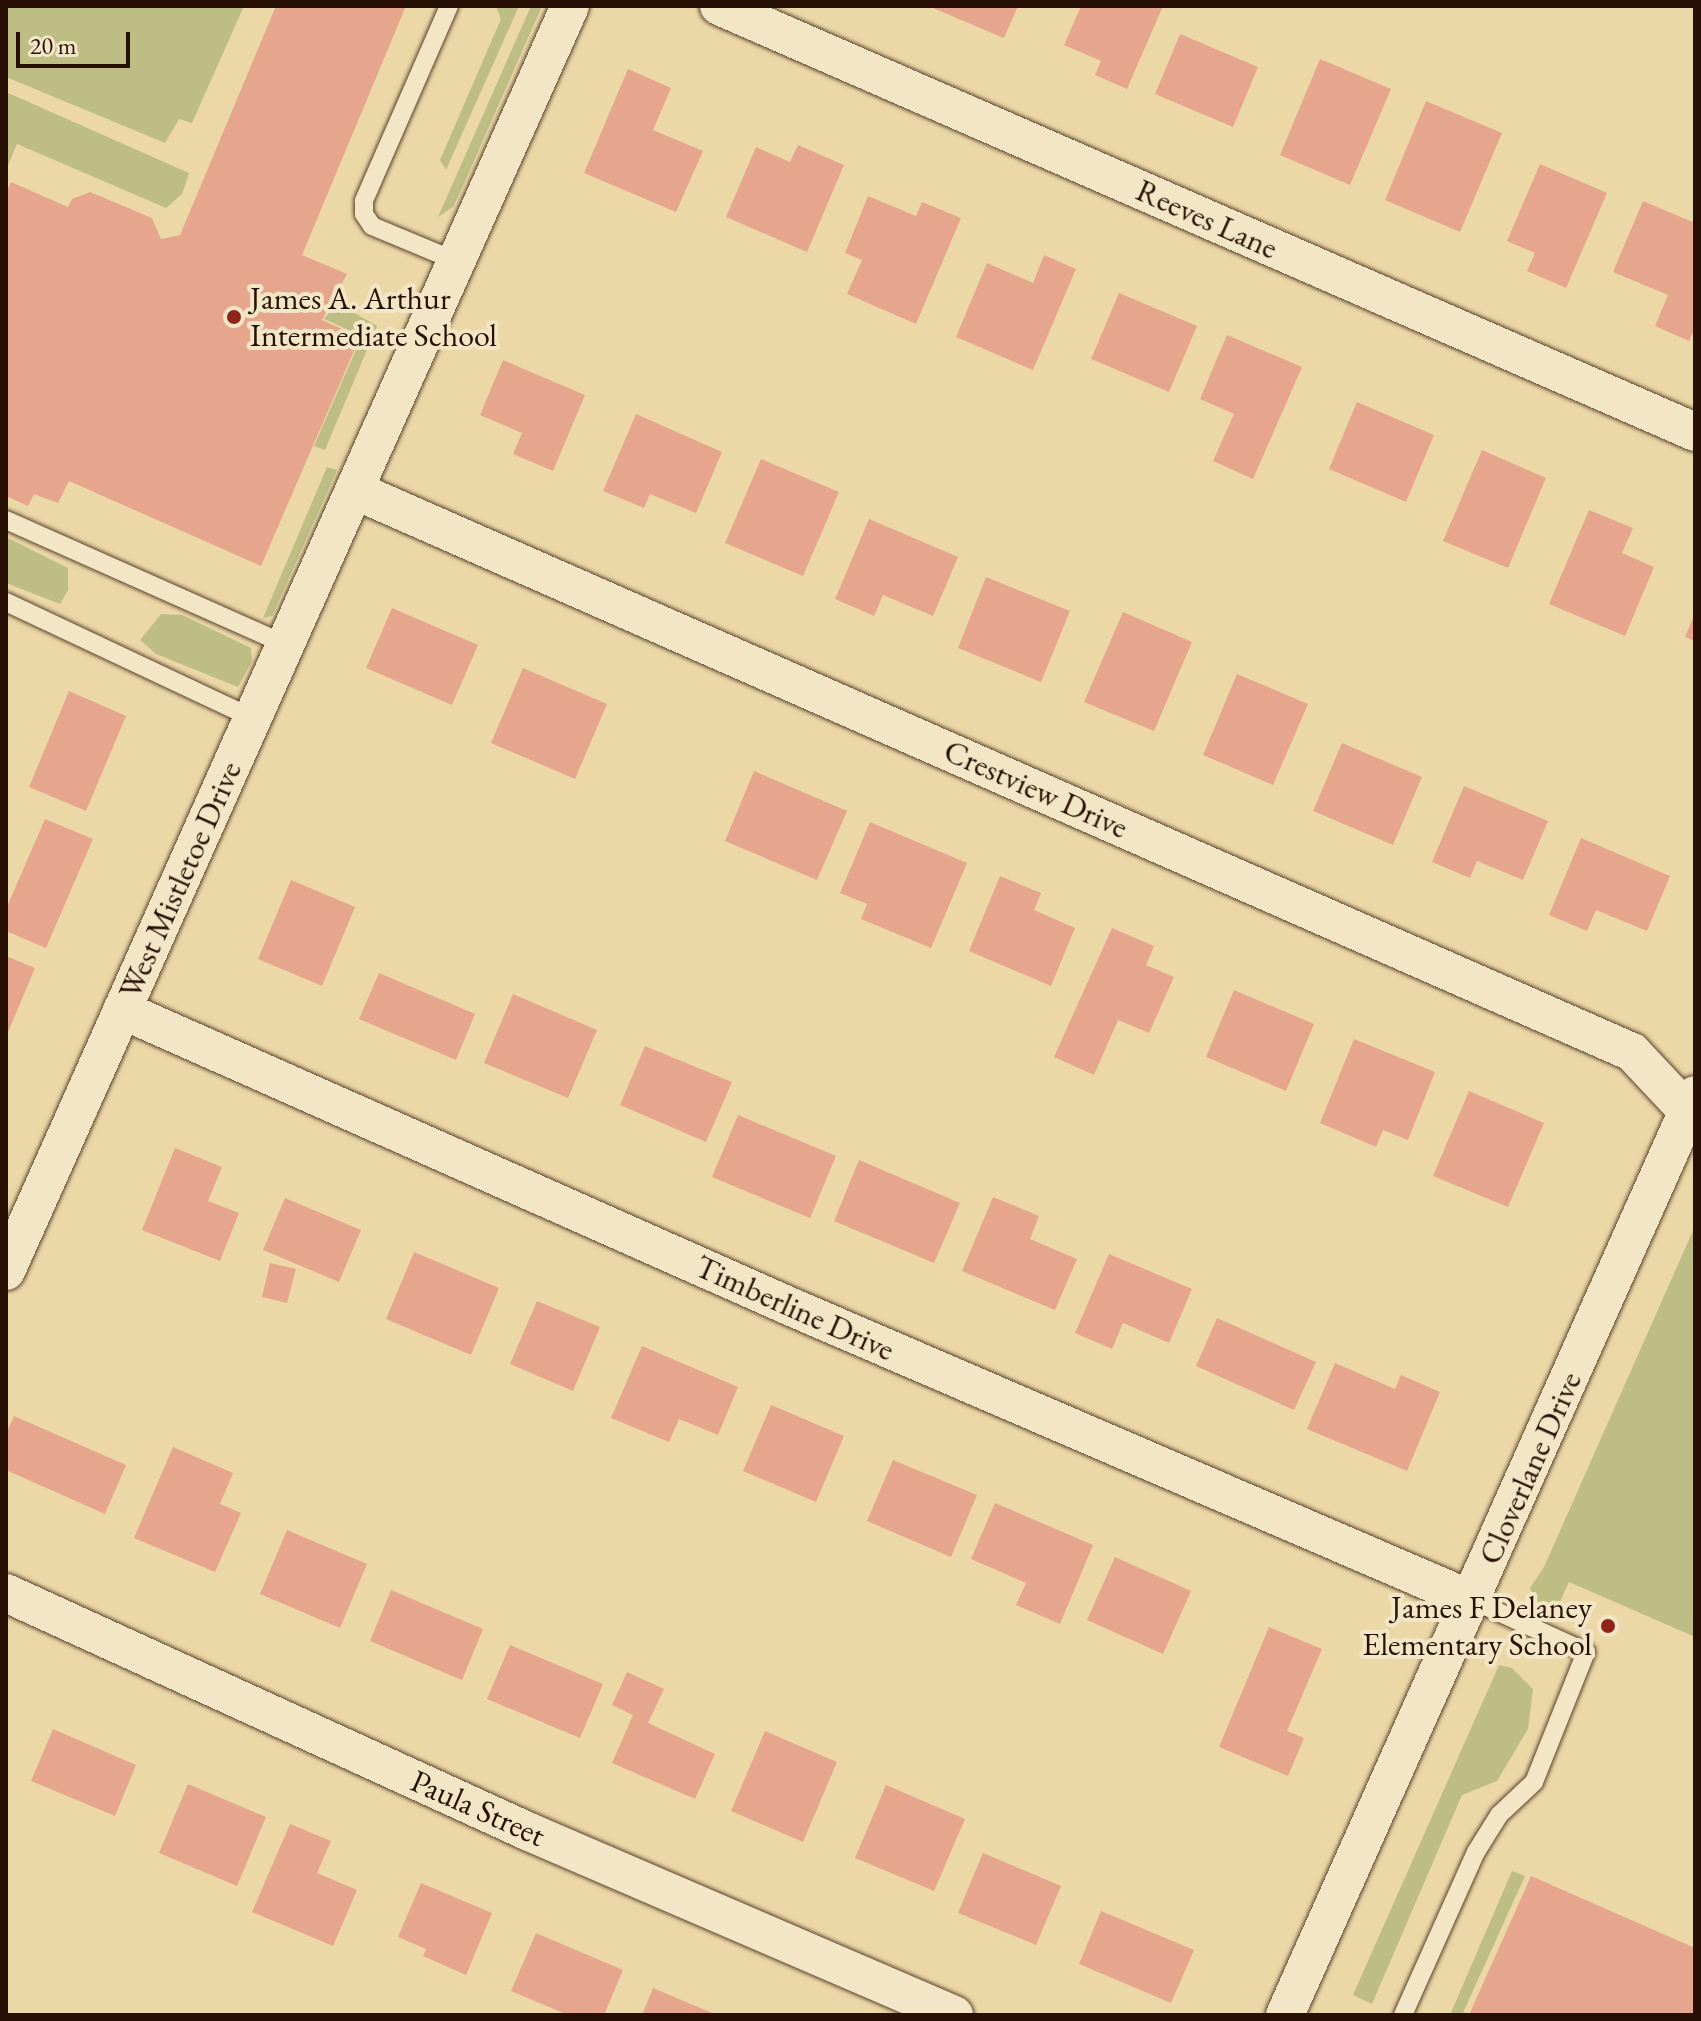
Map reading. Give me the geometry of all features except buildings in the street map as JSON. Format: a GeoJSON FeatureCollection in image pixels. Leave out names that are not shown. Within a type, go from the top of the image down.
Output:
{"type":"FeatureCollection","features":[{"type":"Feature","properties":{"kind":"street","name":"West Mistletoe Drive"},"geometry":{"type":"LineString","coordinates":[[6,1271],[570,6]]}},
{"type":"Feature","properties":{"kind":"street","name":"Reeves Lane"},"geometry":{"type":"LineString","coordinates":[[719,6],[1695,432]]}},
{"type":"Feature","properties":{"kind":"street","name":"Crestview Drive"},"geometry":{"type":"LineString","coordinates":[[354,490],[1632,1052],[1692,1109]]}},
{"type":"Feature","properties":{"kind":"street","name":"Timberline Drive"},"geometry":{"type":"LineString","coordinates":[[122,1010],[804,1312],[1472,1600]]}},
{"type":"Feature","properties":{"kind":"street","name":"Cloverlane Drive"},"geometry":{"type":"LineString","coordinates":[[1285,2015],[1692,1109]]}},
{"type":"Feature","properties":{"kind":"street","name":"Paula Street"},"geometry":{"type":"LineString","coordinates":[[6,1593],[527,1831],[954,2015]]}},
{"type":"Feature","properties":{"kind":"lane"},"geometry":{"type":"LineString","coordinates":[[449,6],[364,201],[364,214],[372,226],[456,261]]}},
{"type":"Feature","properties":{"kind":"lane"},"geometry":{"type":"LineString","coordinates":[[6,520],[285,644]]}},
{"type":"Feature","properties":{"kind":"lane"},"geometry":{"type":"LineString","coordinates":[[6,602],[252,718]]}},
{"type":"Feature","properties":{"kind":"lane"},"geometry":{"type":"LineString","coordinates":[[1403,2015],[1476,1852],[1499,1815],[1534,1782],[1586,1652],[1472,1600]]}},
{"type":"Feature","properties":{"kind":"green space"},"geometry":{"type":"Polygon","coordinates":[[[6,6],[244,6],[192,123],[179,119],[165,143],[6,77],[6,6]]]}},
{"type":"Feature","properties":{"kind":"green space"},"geometry":{"type":"Polygon","coordinates":[[[496,6],[519,6],[446,170],[440,160],[501,19],[496,6]]]}},
{"type":"Feature","properties":{"kind":"green space"},"geometry":{"type":"Polygon","coordinates":[[[531,6],[542,6],[453,207],[438,217],[531,6]]]}},
{"type":"Feature","properties":{"kind":"green space"},"geometry":{"type":"Polygon","coordinates":[[[6,92],[189,173],[182,194],[166,208],[17,144],[6,170],[6,92]]]}},
{"type":"Feature","properties":{"kind":"green space"},"geometry":{"type":"Polygon","coordinates":[[[337,303],[377,326],[325,450],[314,446],[362,336],[324,319],[337,303]]]}},
{"type":"Feature","properties":{"kind":"green space"},"geometry":{"type":"Polygon","coordinates":[[[327,467],[337,470],[272,616],[263,618],[327,467]]]}},
{"type":"Feature","properties":{"kind":"green space"},"geometry":{"type":"Polygon","coordinates":[[[6,537],[68,568],[68,590],[60,604],[6,583],[6,537]]]}},
{"type":"Feature","properties":{"kind":"green space"},"geometry":{"type":"Polygon","coordinates":[[[161,614],[182,615],[251,648],[252,661],[238,687],[156,654],[140,640],[161,614]]]}},
{"type":"Feature","properties":{"kind":"green space"},"geometry":{"type":"Polygon","coordinates":[[[1695,1226],[1695,1637],[1569,1582],[1554,1615],[1539,1608],[1530,1588],[1544,1567],[1695,1226]]]}},
{"type":"Feature","properties":{"kind":"green space"},"geometry":{"type":"Polygon","coordinates":[[[1499,1665],[1512,1668],[1533,1689],[1528,1729],[1497,1781],[1462,1795],[1372,2004],[1353,1995],[1499,1665]]]}},
{"type":"Feature","properties":{"kind":"green space"},"geometry":{"type":"Polygon","coordinates":[[[1512,1871],[1525,1876],[1462,2015],[1450,2015],[1512,1871]]]}},
{"type":"Feature","properties":{"kind":"place","name":"James A. Arthur Intermediate School"},"geometry":{"type":"Point","coordinates":[234,317]}},
{"type":"Feature","properties":{"kind":"place","name":"James F Delaney Elementary School"},"geometry":{"type":"Point","coordinates":[1608,1626]}}]}
